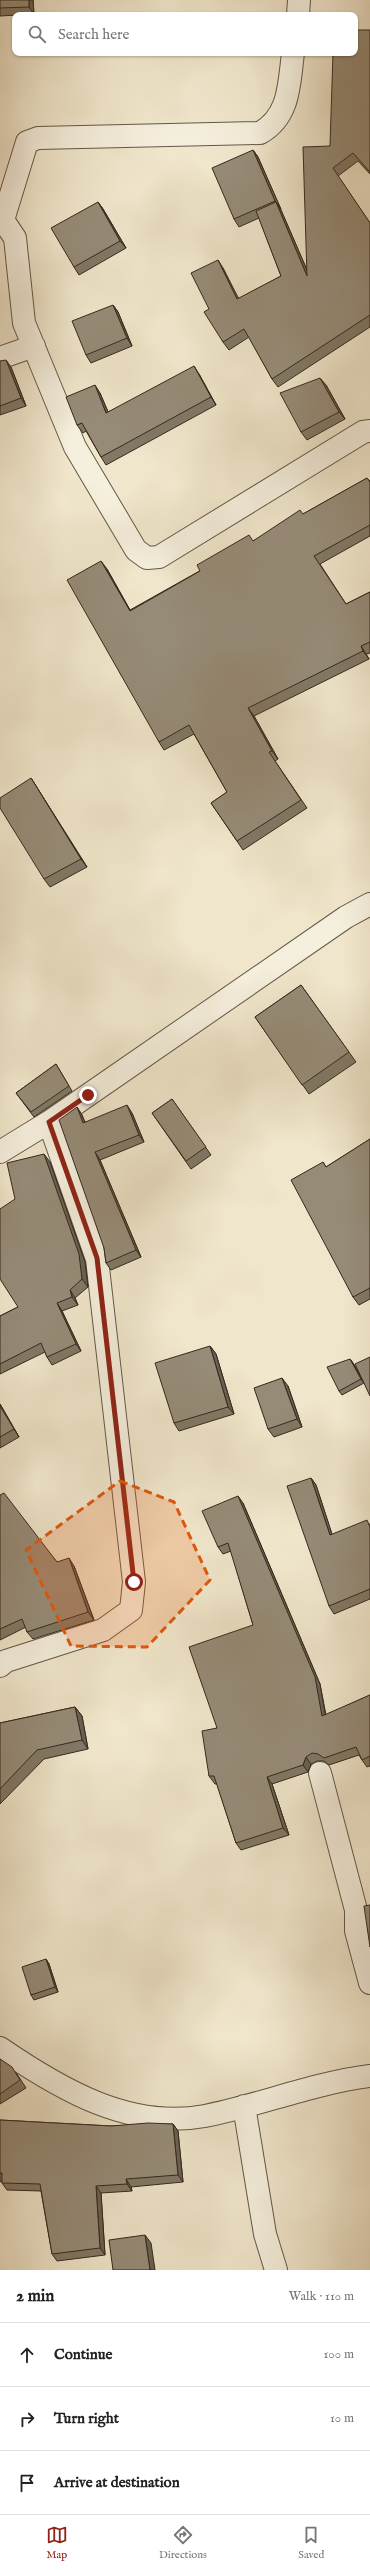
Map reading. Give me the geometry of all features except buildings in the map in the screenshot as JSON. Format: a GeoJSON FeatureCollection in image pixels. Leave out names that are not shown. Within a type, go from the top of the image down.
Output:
{"type":"FeatureCollection","features":[{"type":"Feature","properties":{"kind":"street"},"geometry":{"type":"LineString","coordinates":[[298,12],[299,0]]}},
{"type":"Feature","properties":{"kind":"street"},"geometry":{"type":"LineString","coordinates":[[293,56],[289,86],[281,115],[270,128],[260,133],[38,138],[27,142],[1,220],[15,238],[24,323],[75,447],[136,550],[147,558],[159,557],[363,432],[370,432]]}},
{"type":"Feature","properties":{"kind":"street"},"geometry":{"type":"LineString","coordinates":[[0,358],[34,346]]}},
{"type":"Feature","properties":{"kind":"street"},"geometry":{"type":"LineString","coordinates":[[0,1152],[49,1122],[368,910]]}},
{"type":"Feature","properties":{"kind":"street"},"geometry":{"type":"LineString","coordinates":[[0,1666],[6,1661],[103,1630],[131,1610],[134,1582],[97,1258],[49,1122]]}},
{"type":"Feature","properties":{"kind":"street"},"geometry":{"type":"LineString","coordinates":[[320,1773],[356,1910],[356,1931],[370,1983]]}},
{"type":"Feature","properties":{"kind":"street"},"geometry":{"type":"LineString","coordinates":[[0,2048],[66,2089],[107,2107],[147,2118],[204,2116],[370,2076]]}},
{"type":"Feature","properties":{"kind":"street"},"geometry":{"type":"LineString","coordinates":[[244,2106],[265,2234],[276,2270]]}},
{"type":"Feature","properties":{"kind":"highlighted area"},"geometry":{"type":"Polygon","coordinates":[[[120,1481],[174,1502],[210,1580],[147,1647],[71,1646],[26,1550],[120,1481]]]}},
{"type":"Feature","properties":{"kind":"route"},"geometry":{"type":"LineString","coordinates":[[88,1095],[49,1122],[97,1258],[134,1582]]}}]}
